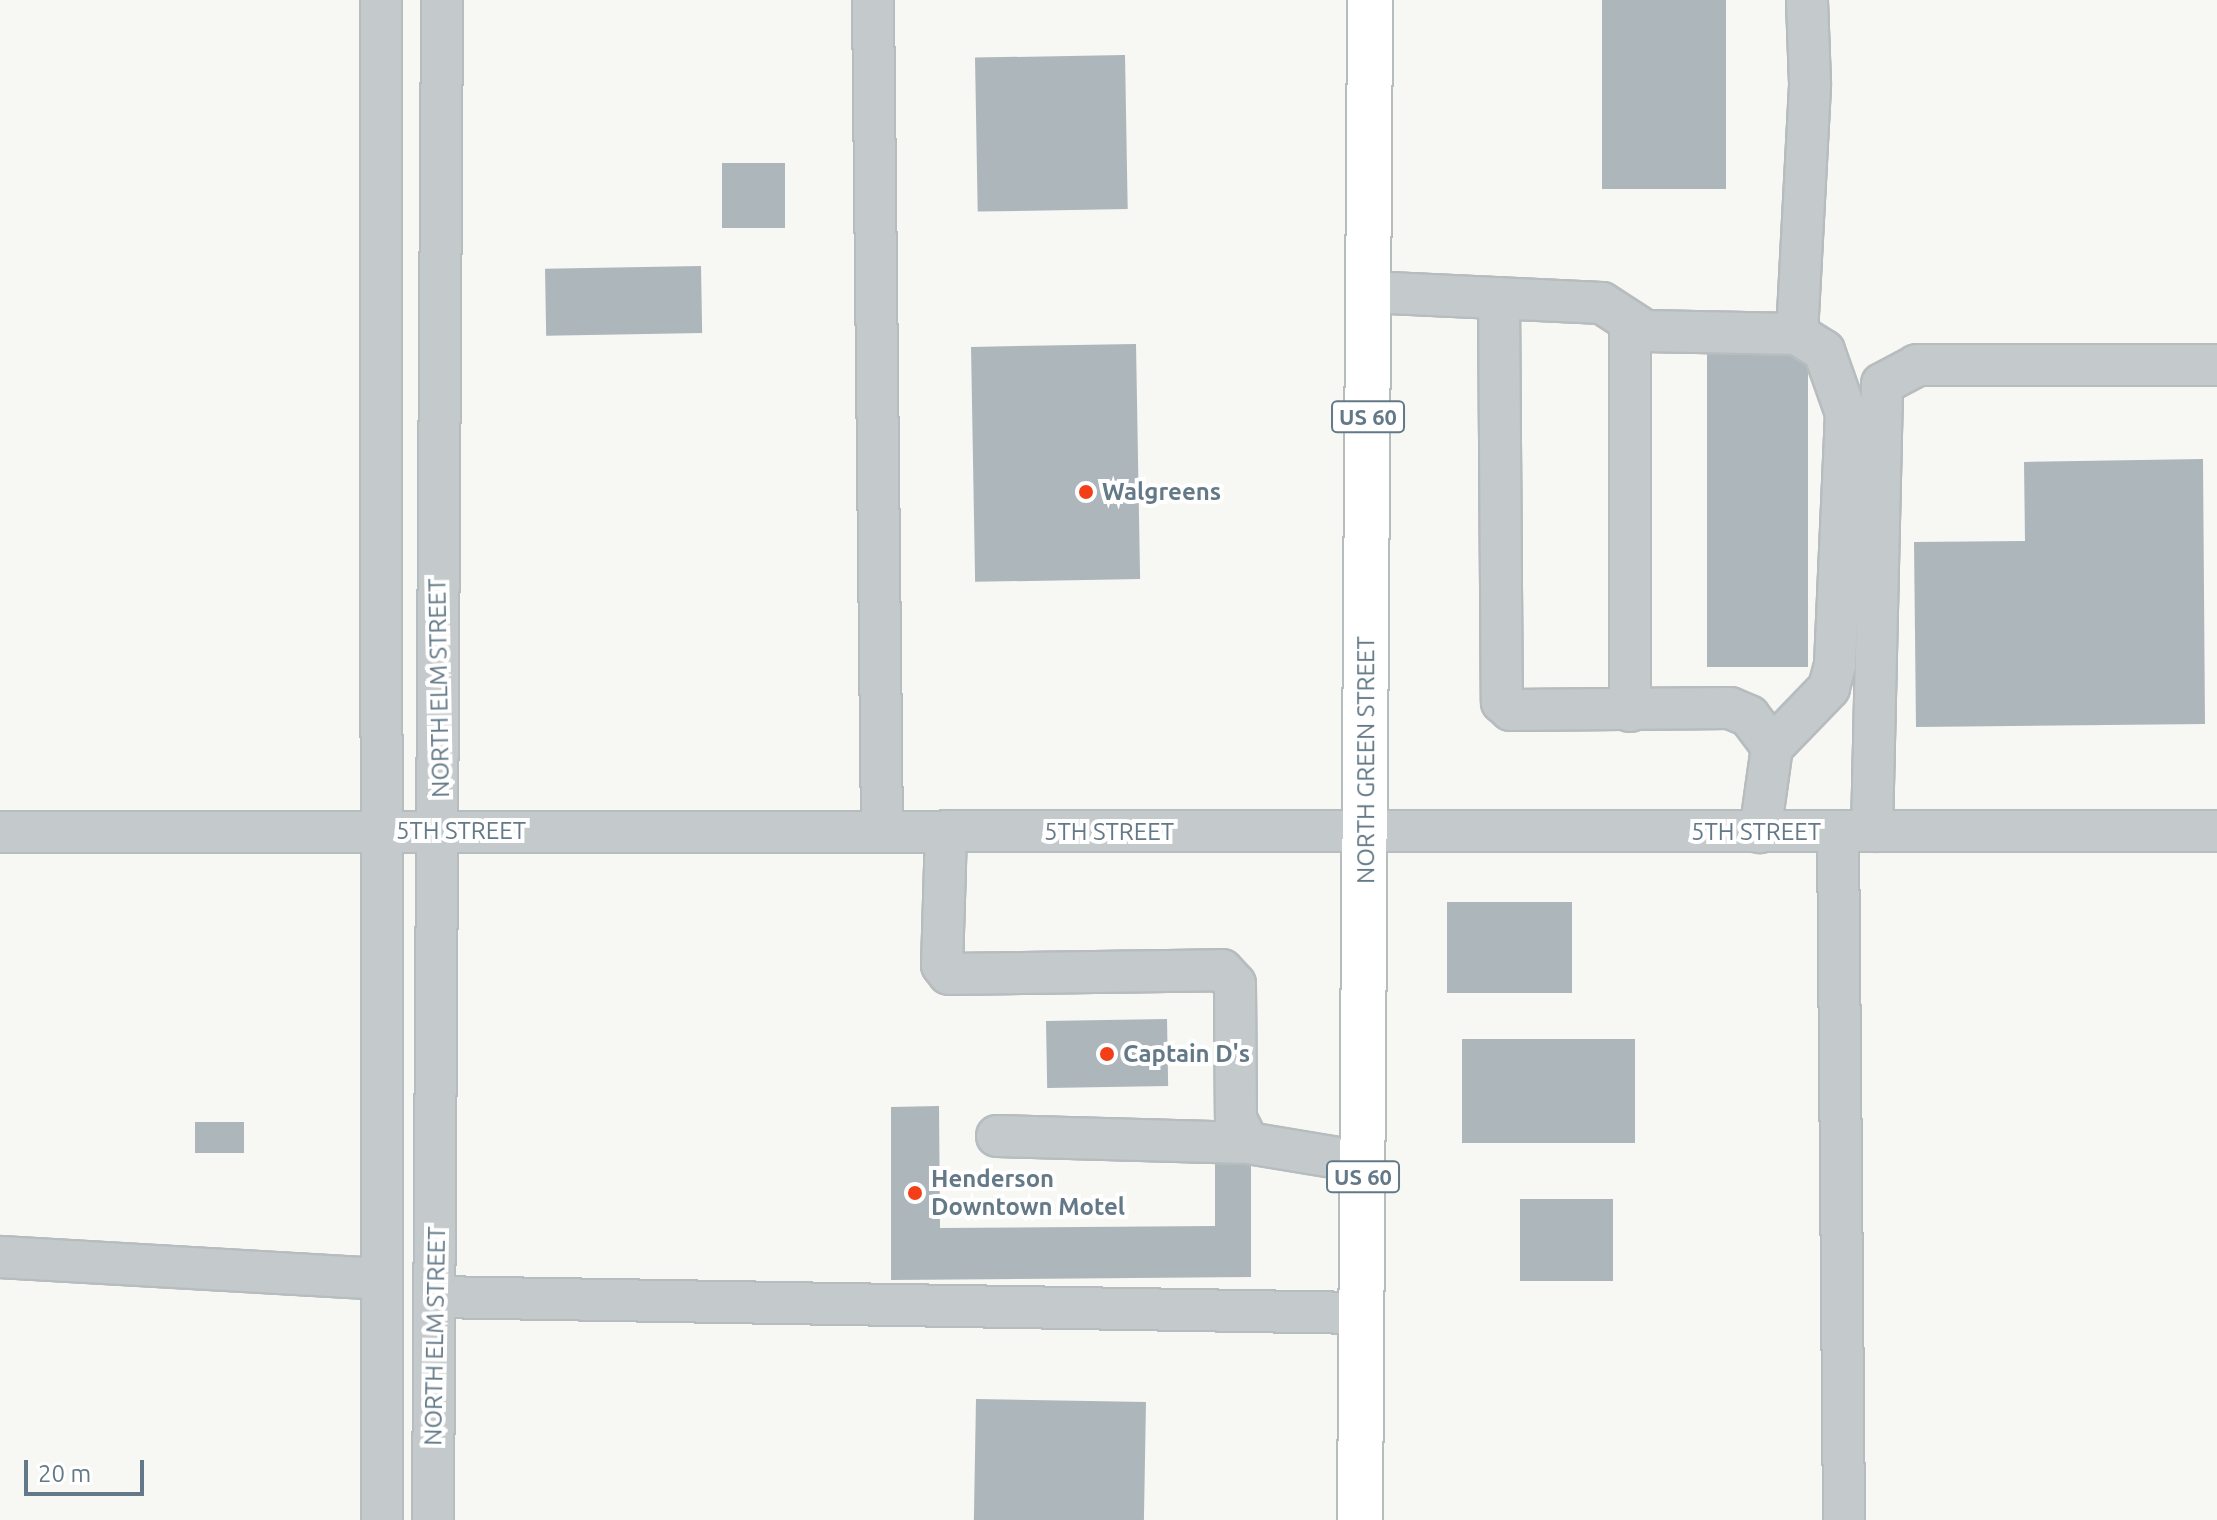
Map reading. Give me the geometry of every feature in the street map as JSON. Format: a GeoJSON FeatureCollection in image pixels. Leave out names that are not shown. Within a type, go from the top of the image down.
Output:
{"type":"FeatureCollection","features":[{"type":"Feature","properties":{"kind":"main road","name":"NORTH GREEN STREET"},"geometry":{"type":"LineString","coordinates":[[1360,1520],[1370,0]]}},
{"type":"Feature","properties":{"kind":"street"},"geometry":{"type":"LineString","coordinates":[[381,0],[379,831],[382,1520]]}},
{"type":"Feature","properties":{"kind":"street","name":"NORTH ELM STREET"},"geometry":{"type":"LineString","coordinates":[[433,1520],[441,832],[442,0]]}},
{"type":"Feature","properties":{"kind":"street"},"geometry":{"type":"LineString","coordinates":[[873,0],[882,832]]}},
{"type":"Feature","properties":{"kind":"street"},"geometry":{"type":"LineString","coordinates":[[1797,334],[1807,0]]}},
{"type":"Feature","properties":{"kind":"street"},"geometry":{"type":"LineString","coordinates":[[1368,292],[1602,303],[1630,325],[1797,334],[1824,351],[1846,413],[1835,665],[1829,688],[1772,747],[1760,832]]}},
{"type":"Feature","properties":{"kind":"street"},"geometry":{"type":"LineString","coordinates":[[1499,298],[1502,702],[1511,710],[1730,708],[1749,716],[1772,747]]}},
{"type":"Feature","properties":{"kind":"street"},"geometry":{"type":"LineString","coordinates":[[1630,325],[1630,711]]}},
{"type":"Feature","properties":{"kind":"street"},"geometry":{"type":"LineString","coordinates":[[1844,1520],[1855,832],[1882,384],[1917,365],[2217,365]]}},
{"type":"Feature","properties":{"kind":"street","name":"5TH STREET"},"geometry":{"type":"LineString","coordinates":[[0,832],[2217,831]]}},
{"type":"Feature","properties":{"kind":"street"},"geometry":{"type":"LineString","coordinates":[[946,832],[942,965],[949,974],[1222,970],[1235,984],[1236,1119],[1248,1143]]}},
{"type":"Feature","properties":{"kind":"street"},"geometry":{"type":"LineString","coordinates":[[997,1136],[1248,1143],[1363,1162]]}},
{"type":"Feature","properties":{"kind":"street"},"geometry":{"type":"LineString","coordinates":[[0,1257],[381,1279]]}},
{"type":"Feature","properties":{"kind":"street"},"geometry":{"type":"LineString","coordinates":[[435,1297],[1361,1313]]}},
{"type":"Feature","properties":{"kind":"building"},"geometry":{"type":"Polygon","coordinates":[[[1602,0],[1726,0],[1726,189],[1602,189],[1602,0]]]}},
{"type":"Feature","properties":{"kind":"building"},"geometry":{"type":"Polygon","coordinates":[[[1125,55],[1128,209],[978,212],[975,58],[1125,55]]]}},
{"type":"Feature","properties":{"kind":"building"},"geometry":{"type":"Polygon","coordinates":[[[722,163],[785,163],[785,228],[722,228],[722,163]]]}},
{"type":"Feature","properties":{"kind":"building"},"geometry":{"type":"Polygon","coordinates":[[[701,266],[702,333],[546,336],[545,269],[701,266]]]}},
{"type":"Feature","properties":{"kind":"building"},"geometry":{"type":"Polygon","coordinates":[[[1136,344],[1140,579],[975,582],[971,347],[1136,344]]]}},
{"type":"Feature","properties":{"kind":"building"},"geometry":{"type":"Polygon","coordinates":[[[1707,348],[1808,348],[1808,667],[1707,667],[1707,348]]]}},
{"type":"Feature","properties":{"kind":"building"},"geometry":{"type":"Polygon","coordinates":[[[2203,459],[2205,724],[1916,727],[1914,542],[2025,541],[2024,462],[2203,459]]]}},
{"type":"Feature","properties":{"kind":"building"},"geometry":{"type":"Polygon","coordinates":[[[1447,902],[1572,902],[1572,993],[1447,993],[1447,902]]]}},
{"type":"Feature","properties":{"kind":"building","name":"Captain D's"},"geometry":{"type":"Polygon","coordinates":[[[1167,1019],[1168,1086],[1047,1088],[1046,1021],[1167,1019]]]}},
{"type":"Feature","properties":{"kind":"building"},"geometry":{"type":"Polygon","coordinates":[[[1462,1039],[1635,1039],[1635,1143],[1462,1143],[1462,1039]]]}},
{"type":"Feature","properties":{"kind":"building","name":"Henderson Downtown Motel"},"geometry":{"type":"Polygon","coordinates":[[[939,1106],[940,1228],[1215,1226],[1215,1160],[1251,1159],[1251,1277],[891,1280],[891,1107],[939,1106]]]}},
{"type":"Feature","properties":{"kind":"building"},"geometry":{"type":"Polygon","coordinates":[[[195,1122],[244,1122],[244,1153],[195,1153],[195,1122]]]}},
{"type":"Feature","properties":{"kind":"building"},"geometry":{"type":"Polygon","coordinates":[[[1520,1199],[1613,1199],[1613,1281],[1520,1281],[1520,1199]]]}},
{"type":"Feature","properties":{"kind":"building"},"geometry":{"type":"Polygon","coordinates":[[[976,1399],[1146,1402],[1144,1520],[974,1520],[976,1399]]]}},
{"type":"Feature","properties":{"kind":"place","name":"Walgreens"},"geometry":{"type":"Point","coordinates":[1086,492]}},
{"type":"Feature","properties":{"kind":"place","name":"Captain D's"},"geometry":{"type":"Point","coordinates":[1107,1054]}},
{"type":"Feature","properties":{"kind":"place","name":"Henderson Downtown Motel"},"geometry":{"type":"Point","coordinates":[915,1193]}}]}
